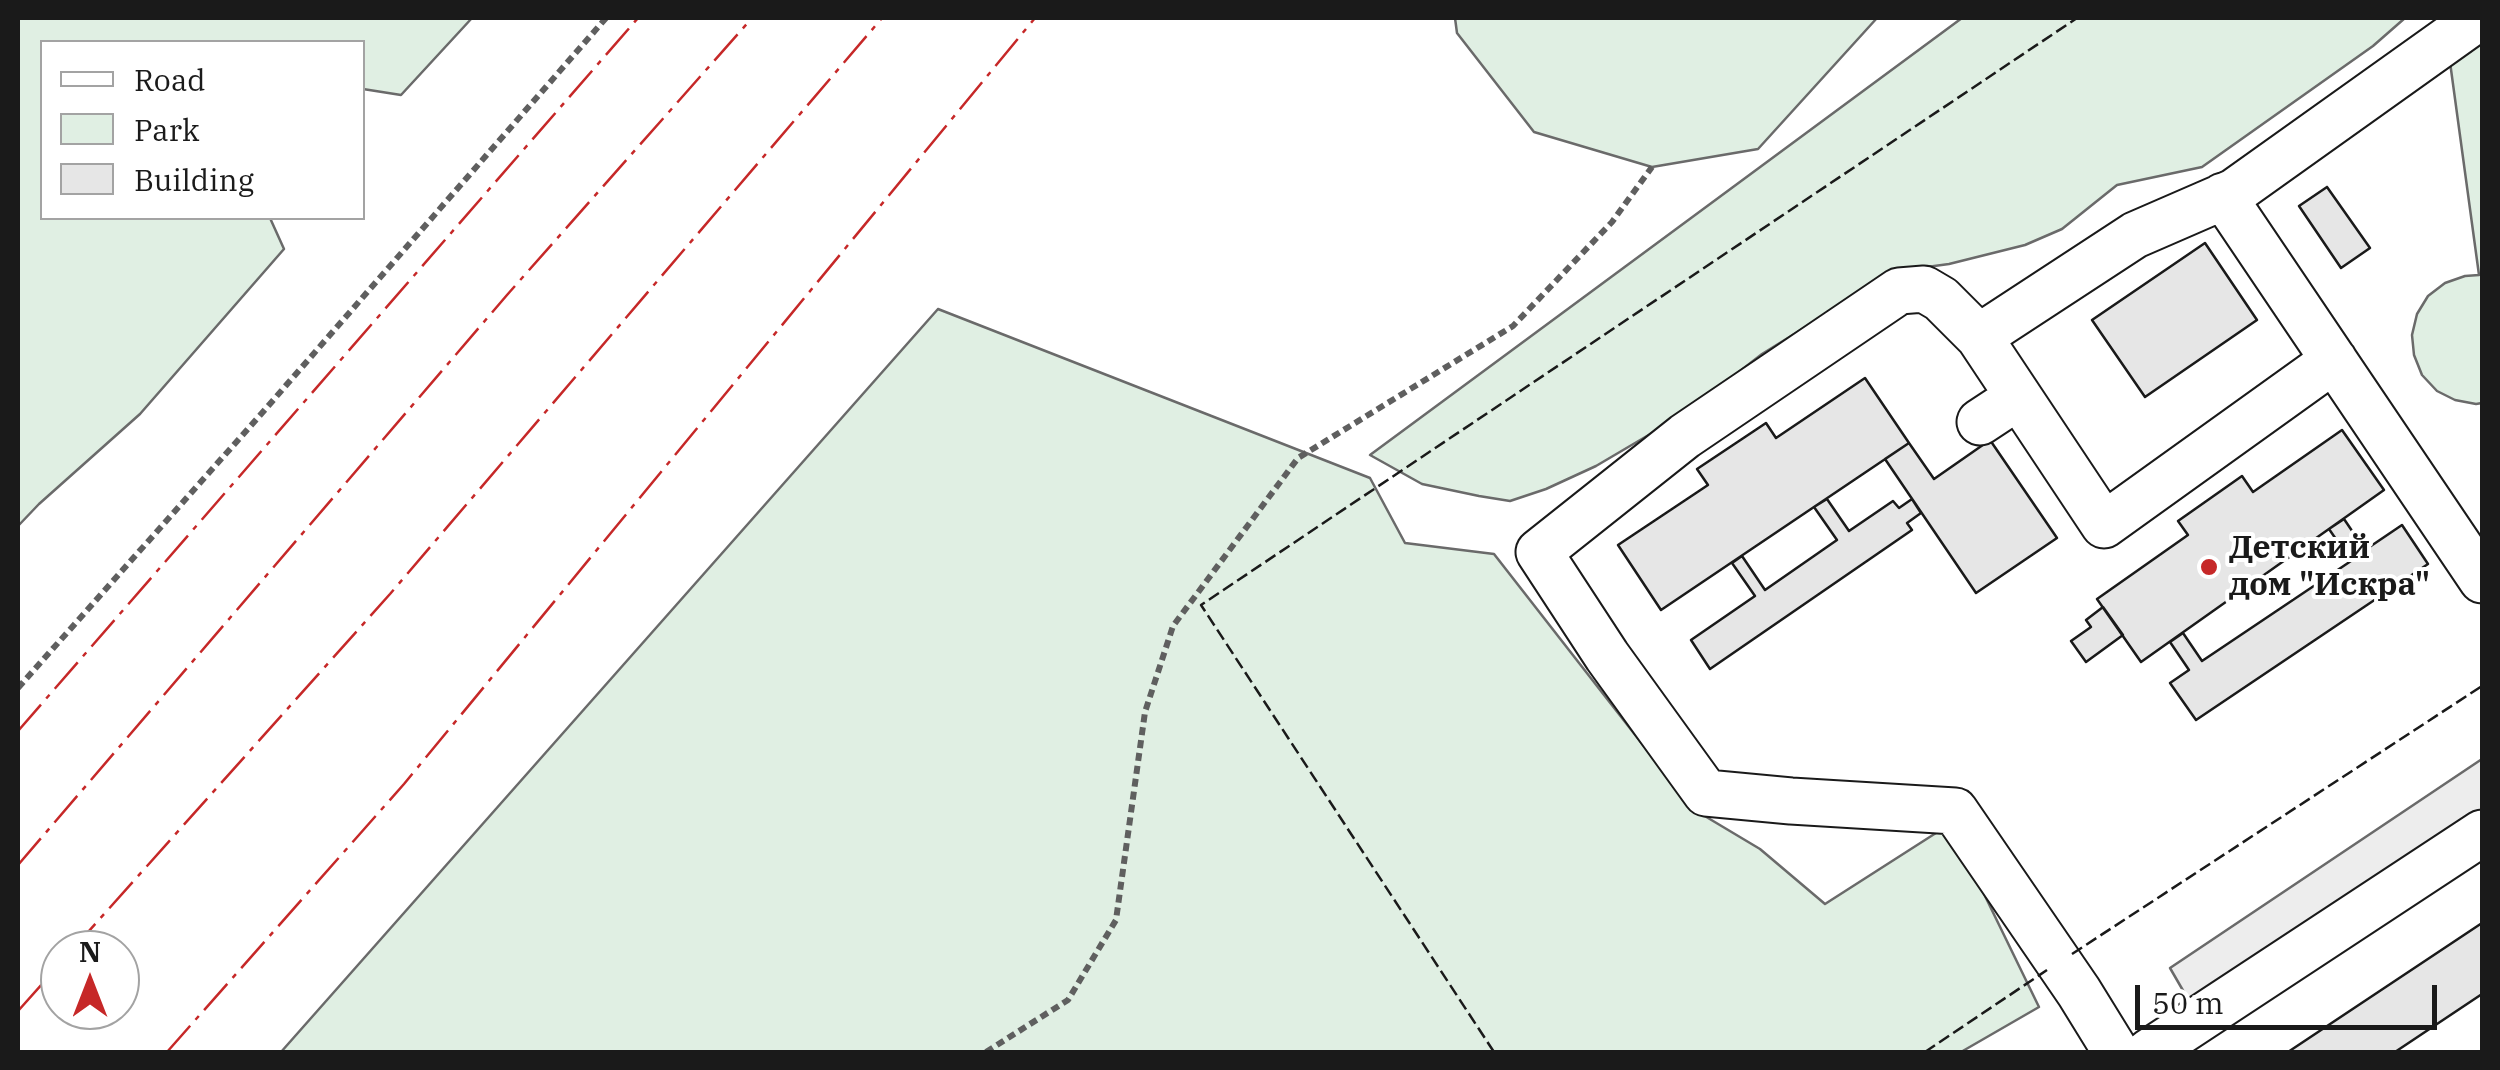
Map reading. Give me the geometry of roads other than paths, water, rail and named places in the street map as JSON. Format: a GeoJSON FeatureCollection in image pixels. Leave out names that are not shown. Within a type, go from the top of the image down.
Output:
{"type":"FeatureCollection","features":[{"type":"Feature","properties":{"kind":"street"},"geometry":{"type":"LineString","coordinates":[[1979,337],[2135,235],[2234,192],[2478,18]]}},
{"type":"Feature","properties":{"kind":"street"},"geometry":{"type":"LineString","coordinates":[[2223,196],[2482,580]]}},
{"type":"Feature","properties":{"kind":"street"},"geometry":{"type":"LineString","coordinates":[[2116,1052],[1955,811],[1706,793],[1606,656],[1539,552],[1685,436],[1899,291],[1924,289],[1979,337],[2104,526],[2334,360]]}},
{"type":"Feature","properties":{"kind":"street"},"geometry":{"type":"LineString","coordinates":[[1980,422],[2018,397]]}},
{"type":"Feature","properties":{"kind":"street"},"geometry":{"type":"LineString","coordinates":[[2149,1052],[2482,834]]}},
{"type":"Feature","properties":{"kind":"place","name":"Детский дом \"Искра\""},"geometry":{"type":"Point","coordinates":[2209,567]}}]}
